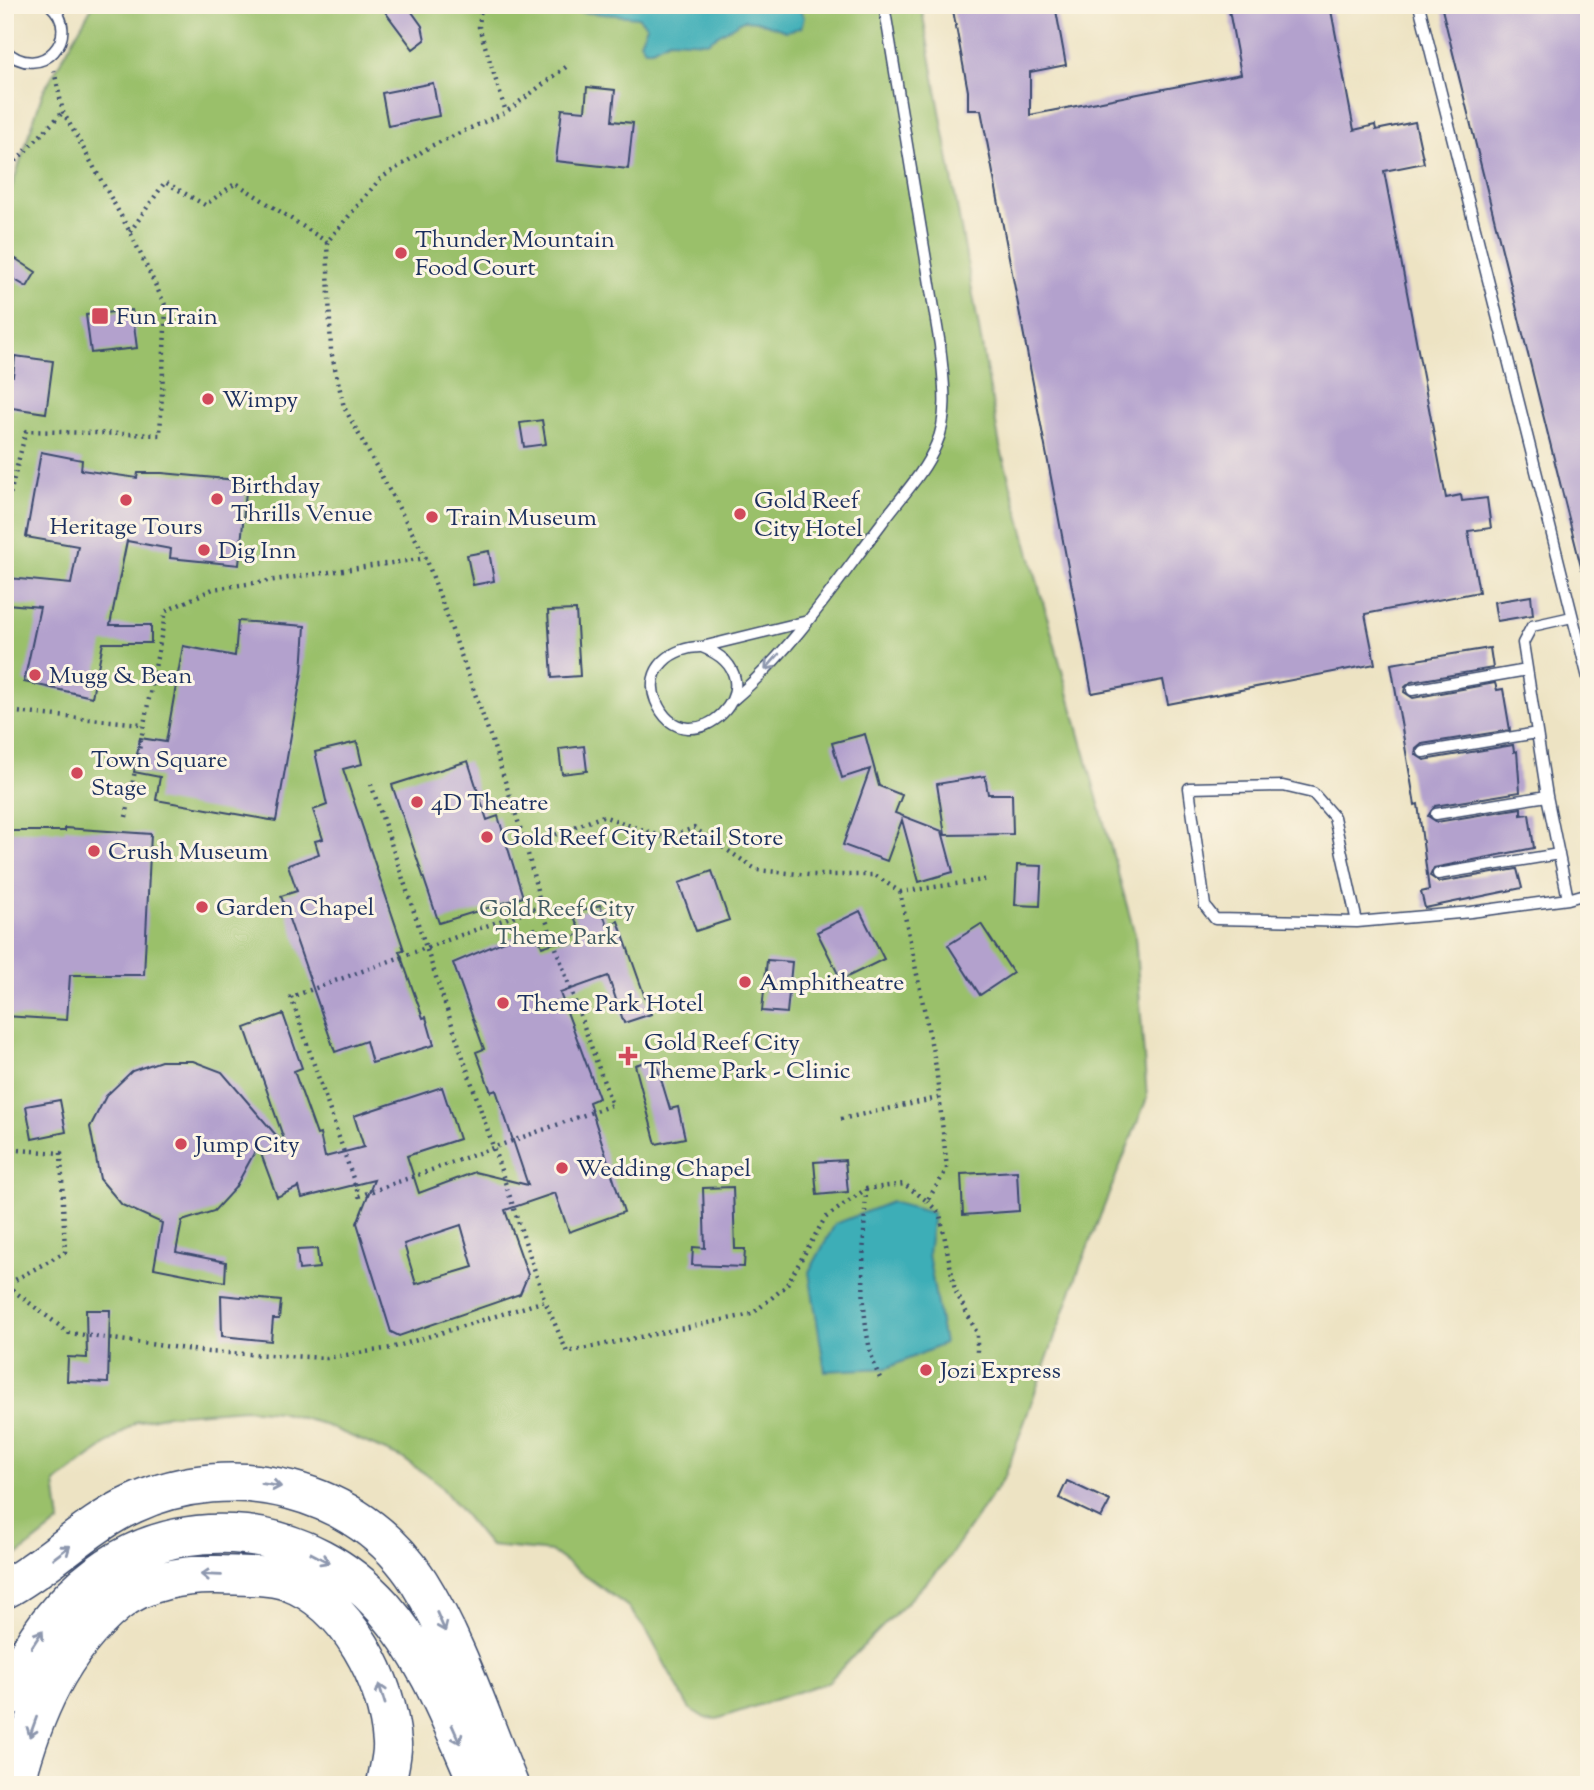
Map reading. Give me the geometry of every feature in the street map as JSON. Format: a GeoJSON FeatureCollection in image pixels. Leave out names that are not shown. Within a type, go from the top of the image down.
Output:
{"type":"FeatureCollection","features":[{"type":"Feature","properties":{"kind":"highway"},"geometry":{"type":"LineString","coordinates":[[5,1589],[131,1504],[163,1492],[240,1481],[278,1486],[323,1500],[364,1524],[392,1549],[417,1579],[439,1616],[509,1785]]}},
{"type":"Feature","properties":{"kind":"highway"},"geometry":{"type":"LineString","coordinates":[[5,1699],[37,1636],[67,1600],[104,1569],[135,1550],[169,1539],[197,1534],[260,1537],[293,1545],[320,1557],[344,1572],[382,1606],[410,1641],[440,1698],[479,1785]]}},
{"type":"Feature","properties":{"kind":"highway"},"geometry":{"type":"LineString","coordinates":[[15,1785],[33,1724],[60,1665],[119,1602],[161,1581],[198,1574],[286,1581],[323,1603],[340,1622],[356,1640],[383,1690],[392,1744],[386,1785]]}},
{"type":"Feature","properties":{"kind":"lane"},"geometry":{"type":"LineString","coordinates":[[5,11],[11,5]]}},
{"type":"Feature","properties":{"kind":"lane"},"geometry":{"type":"LineString","coordinates":[[50,5],[60,16]]}},
{"type":"Feature","properties":{"kind":"lane"},"geometry":{"type":"LineString","coordinates":[[5,50],[21,61],[32,63],[51,55],[62,37],[60,16],[65,5]]}},
{"type":"Feature","properties":{"kind":"lane"},"geometry":{"type":"LineString","coordinates":[[808,621],[702,647],[688,646],[664,659],[653,684],[654,698],[660,710],[681,726],[694,728],[718,720],[733,700],[760,677],[808,621],[926,463],[942,428],[944,395],[940,345],[884,5]]}},
{"type":"Feature","properties":{"kind":"lane"},"geometry":{"type":"LineString","coordinates":[[1419,5],[1589,682]]}},
{"type":"Feature","properties":{"kind":"lane"},"geometry":{"type":"LineString","coordinates":[[1568,899],[1547,796],[1523,643],[1532,626],[1572,617]]}},
{"type":"Feature","properties":{"kind":"lane"},"geometry":{"type":"LineString","coordinates":[[702,647],[726,661],[735,685],[733,700]]}},
{"type":"Feature","properties":{"kind":"lane"},"geometry":{"type":"LineString","coordinates":[[1412,690],[1527,670]]}},
{"type":"Feature","properties":{"kind":"lane"},"geometry":{"type":"LineString","coordinates":[[1423,752],[1536,733]]}},
{"type":"Feature","properties":{"kind":"lane"},"geometry":{"type":"LineString","coordinates":[[1357,922],[1334,817],[1313,793],[1283,786],[1189,788],[1208,914],[1215,919],[1357,922],[1568,899],[1589,892]]}},
{"type":"Feature","properties":{"kind":"lane"},"geometry":{"type":"LineString","coordinates":[[1436,814],[1547,796]]}},
{"type":"Feature","properties":{"kind":"lane"},"geometry":{"type":"LineString","coordinates":[[1438,874],[1559,854]]}},
{"type":"Feature","properties":{"kind":"path"},"geometry":{"type":"LineString","coordinates":[[481,5],[479,27],[506,112]]}},
{"type":"Feature","properties":{"kind":"path"},"geometry":{"type":"LineString","coordinates":[[5,514],[26,431],[160,435],[166,307],[130,232],[63,112],[51,55]]}},
{"type":"Feature","properties":{"kind":"path"},"geometry":{"type":"LineString","coordinates":[[541,906],[291,997],[359,1196],[611,1105],[541,906],[526,846],[492,741],[426,558],[344,407],[331,351],[327,242],[381,178],[431,146],[506,112],[566,67]]}},
{"type":"Feature","properties":{"kind":"path"},"geometry":{"type":"LineString","coordinates":[[5,178],[7,170],[63,112]]}},
{"type":"Feature","properties":{"kind":"path"},"geometry":{"type":"LineString","coordinates":[[130,232],[165,182],[205,205],[236,183],[327,242]]}},
{"type":"Feature","properties":{"kind":"path"},"geometry":{"type":"LineString","coordinates":[[126,817],[166,611],[213,589],[426,558]]}},
{"type":"Feature","properties":{"kind":"path"},"geometry":{"type":"LineString","coordinates":[[5,711],[142,724]]}},
{"type":"Feature","properties":{"kind":"path"},"geometry":{"type":"LineString","coordinates":[[371,784],[545,1301],[567,1352],[752,1314],[786,1286],[825,1218],[866,1189],[904,1184],[940,1214],[956,1290],[977,1333],[977,1352]]}},
{"type":"Feature","properties":{"kind":"path"},"geometry":{"type":"LineString","coordinates":[[526,846],[603,816],[666,838],[694,828],[757,870],[809,875],[874,875],[900,892],[990,879]]}},
{"type":"Feature","properties":{"kind":"path"},"geometry":{"type":"LineString","coordinates":[[900,892],[936,1067],[947,1169],[927,1201]]}},
{"type":"Feature","properties":{"kind":"path"},"geometry":{"type":"LineString","coordinates":[[5,1109],[6,1075]]}},
{"type":"Feature","properties":{"kind":"path"},"geometry":{"type":"LineString","coordinates":[[841,1119],[938,1098]]}},
{"type":"Feature","properties":{"kind":"path"},"geometry":{"type":"LineString","coordinates":[[5,1149],[61,1153],[65,1252],[6,1285],[69,1333],[208,1352],[327,1358],[391,1348],[545,1301]]}},
{"type":"Feature","properties":{"kind":"path"},"geometry":{"type":"LineString","coordinates":[[866,1189],[865,1319],[868,1348],[880,1378]]}},
{"type":"Feature","properties":{"kind":"green space","name":"Gold Reef City Theme Park"},"geometry":{"type":"Polygon","coordinates":[[[93,5],[921,5],[1000,446],[1135,935],[1147,1098],[1080,1267],[1005,1476],[945,1563],[828,1682],[717,1719],[705,1718],[689,1708],[648,1633],[627,1606],[552,1552],[490,1546],[437,1482],[402,1458],[320,1423],[279,1412],[245,1409],[168,1415],[136,1422],[55,1483],[60,1522],[5,1565],[5,208],[43,92],[93,5]]]}},
{"type":"Feature","properties":{"kind":"water"},"geometry":{"type":"Polygon","coordinates":[[[543,5],[796,5],[804,17],[801,28],[786,31],[757,21],[743,20],[707,42],[669,40],[652,49],[645,49],[640,42],[647,26],[638,17],[567,11],[550,17],[549,9],[543,5]]]}},
{"type":"Feature","properties":{"kind":"water"},"geometry":{"type":"Polygon","coordinates":[[[891,1202],[933,1213],[928,1254],[944,1344],[887,1368],[825,1371],[809,1272],[835,1224],[891,1202]]]}},
{"type":"Feature","properties":{"kind":"building"},"geometry":{"type":"Polygon","coordinates":[[[380,5],[407,5],[422,26],[425,40],[413,49],[380,5]]]}},
{"type":"Feature","properties":{"kind":"building"},"geometry":{"type":"Polygon","coordinates":[[[952,5],[1055,5],[1066,65],[1030,72],[1030,115],[1241,74],[1228,5],[1330,5],[1354,130],[1375,125],[1376,130],[1415,122],[1424,163],[1384,171],[1446,498],[1461,495],[1462,501],[1487,498],[1491,528],[1468,531],[1479,592],[1365,614],[1375,664],[1168,704],[1163,680],[1092,693],[981,110],[968,110],[968,91],[952,5]]]}},
{"type":"Feature","properties":{"kind":"building"},"geometry":{"type":"Polygon","coordinates":[[[1441,5],[1589,5],[1589,570],[1582,571],[1441,5]]]}},
{"type":"Feature","properties":{"kind":"building"},"geometry":{"type":"Polygon","coordinates":[[[433,83],[439,116],[388,126],[382,93],[433,83]]]}},
{"type":"Feature","properties":{"kind":"building"},"geometry":{"type":"Polygon","coordinates":[[[587,87],[615,90],[612,121],[633,123],[628,169],[556,161],[562,109],[585,111],[587,87]]]}},
{"type":"Feature","properties":{"kind":"building"},"geometry":{"type":"Polygon","coordinates":[[[13,257],[36,272],[27,287],[5,274],[13,257]]]}},
{"type":"Feature","properties":{"kind":"building"},"geometry":{"type":"Polygon","coordinates":[[[132,310],[137,348],[91,353],[86,315],[132,310]]]}},
{"type":"Feature","properties":{"kind":"building"},"geometry":{"type":"Polygon","coordinates":[[[15,356],[53,361],[46,413],[5,407],[5,375],[13,376],[15,356]]]}},
{"type":"Feature","properties":{"kind":"building"},"geometry":{"type":"Polygon","coordinates":[[[542,420],[546,444],[524,447],[520,423],[542,420]]]}},
{"type":"Feature","properties":{"kind":"building"},"geometry":{"type":"Polygon","coordinates":[[[41,452],[82,460],[81,470],[137,478],[138,473],[162,473],[247,481],[239,565],[170,558],[171,549],[127,541],[110,625],[151,625],[151,643],[103,643],[92,697],[24,682],[40,607],[7,604],[9,578],[71,584],[78,546],[26,537],[41,452]]]}},
{"type":"Feature","properties":{"kind":"building"},"geometry":{"type":"Polygon","coordinates":[[[489,551],[494,581],[473,585],[467,555],[489,551]]]}},
{"type":"Feature","properties":{"kind":"building"},"geometry":{"type":"Polygon","coordinates":[[[1531,596],[1533,615],[1497,621],[1494,602],[1531,596]]]}},
{"type":"Feature","properties":{"kind":"building"},"geometry":{"type":"Polygon","coordinates":[[[576,610],[580,676],[552,678],[548,611],[576,610]]]}},
{"type":"Feature","properties":{"kind":"building"},"geometry":{"type":"Polygon","coordinates":[[[238,621],[305,626],[302,672],[276,821],[156,800],[160,777],[134,772],[140,738],[166,742],[183,646],[235,656],[238,621]]]}},
{"type":"Feature","properties":{"kind":"building"},"geometry":{"type":"Polygon","coordinates":[[[1490,648],[1493,668],[1411,682],[1404,692],[1413,698],[1495,683],[1497,690],[1503,689],[1510,730],[1422,744],[1415,754],[1424,760],[1513,745],[1514,752],[1517,751],[1520,792],[1435,806],[1428,816],[1437,822],[1521,808],[1521,815],[1529,814],[1534,848],[1434,868],[1430,876],[1439,882],[1517,869],[1522,888],[1425,908],[1421,892],[1429,890],[1418,804],[1415,805],[1391,664],[1490,648]]]}},
{"type":"Feature","properties":{"kind":"building"},"geometry":{"type":"Polygon","coordinates":[[[865,734],[879,786],[902,795],[895,813],[942,831],[953,872],[919,882],[902,820],[887,861],[843,845],[870,769],[842,778],[832,743],[865,734]]]}},
{"type":"Feature","properties":{"kind":"building"},"geometry":{"type":"Polygon","coordinates":[[[357,742],[362,764],[343,769],[404,950],[399,951],[423,1018],[426,1017],[434,1045],[372,1063],[366,1041],[335,1052],[281,896],[297,891],[288,865],[319,854],[315,841],[323,839],[313,810],[327,805],[315,752],[357,742]]]}},
{"type":"Feature","properties":{"kind":"building"},"geometry":{"type":"Polygon","coordinates":[[[584,746],[587,771],[562,774],[559,749],[584,746]]]}},
{"type":"Feature","properties":{"kind":"building"},"geometry":{"type":"Polygon","coordinates":[[[468,761],[487,820],[498,816],[523,897],[439,923],[392,785],[468,761]]]}},
{"type":"Feature","properties":{"kind":"building"},"geometry":{"type":"Polygon","coordinates":[[[985,776],[988,794],[1012,794],[1013,834],[945,835],[937,784],[985,776]]]}},
{"type":"Feature","properties":{"kind":"building"},"geometry":{"type":"Polygon","coordinates":[[[65,828],[151,834],[144,975],[70,975],[67,1020],[5,1016],[5,831],[65,831],[65,828]]]}},
{"type":"Feature","properties":{"kind":"building"},"geometry":{"type":"Polygon","coordinates":[[[1017,865],[1042,866],[1040,906],[1015,905],[1017,865]]]}},
{"type":"Feature","properties":{"kind":"building"},"geometry":{"type":"Polygon","coordinates":[[[712,871],[729,920],[696,931],[679,883],[712,871]]]}},
{"type":"Feature","properties":{"kind":"building"},"geometry":{"type":"Polygon","coordinates":[[[600,905],[607,925],[618,921],[651,1014],[624,1023],[608,976],[560,993],[599,1098],[589,1102],[624,1212],[569,1232],[555,1193],[505,1210],[528,1275],[520,1294],[399,1336],[391,1332],[357,1223],[374,1180],[302,1198],[299,1187],[277,1197],[258,1146],[235,1188],[214,1211],[182,1221],[176,1252],[226,1262],[225,1282],[154,1268],[162,1223],[122,1205],[100,1179],[90,1127],[106,1096],[132,1071],[161,1061],[193,1061],[222,1072],[287,1148],[245,1028],[283,1014],[302,1068],[294,1071],[317,1135],[320,1134],[325,1157],[364,1147],[354,1116],[442,1087],[459,1139],[407,1156],[419,1193],[475,1172],[528,1185],[496,1090],[491,1092],[476,1052],[484,1049],[453,963],[535,928],[542,947],[581,934],[573,914],[600,905]],[[461,1225],[404,1244],[416,1284],[473,1267],[461,1225]]]}},
{"type":"Feature","properties":{"kind":"building"},"geometry":{"type":"Polygon","coordinates":[[[860,911],[884,959],[841,980],[817,932],[860,911]]]}},
{"type":"Feature","properties":{"kind":"building"},"geometry":{"type":"Polygon","coordinates":[[[981,924],[1013,973],[980,995],[948,945],[981,924]]]}},
{"type":"Feature","properties":{"kind":"building"},"geometry":{"type":"Polygon","coordinates":[[[767,960],[792,962],[787,1013],[762,1011],[767,960]]]}},
{"type":"Feature","properties":{"kind":"building"},"geometry":{"type":"Polygon","coordinates":[[[655,1059],[670,1109],[678,1107],[685,1138],[656,1144],[635,1065],[655,1059]]]}},
{"type":"Feature","properties":{"kind":"building"},"geometry":{"type":"Polygon","coordinates":[[[60,1100],[66,1132],[32,1139],[26,1106],[60,1100]]]}},
{"type":"Feature","properties":{"kind":"building"},"geometry":{"type":"Polygon","coordinates":[[[845,1160],[848,1192],[817,1195],[814,1162],[845,1160]]]}},
{"type":"Feature","properties":{"kind":"building"},"geometry":{"type":"Polygon","coordinates":[[[1017,1171],[1019,1211],[963,1215],[961,1174],[1017,1171]]]}},
{"type":"Feature","properties":{"kind":"building"},"geometry":{"type":"Polygon","coordinates":[[[733,1187],[735,1249],[745,1249],[744,1267],[692,1265],[693,1247],[705,1248],[703,1188],[733,1187]]]}},
{"type":"Feature","properties":{"kind":"building"},"geometry":{"type":"Polygon","coordinates":[[[317,1249],[319,1268],[299,1270],[297,1250],[317,1249]]]}},
{"type":"Feature","properties":{"kind":"building"},"geometry":{"type":"Polygon","coordinates":[[[221,1295],[281,1301],[279,1319],[273,1319],[271,1341],[222,1336],[221,1295]]]}},
{"type":"Feature","properties":{"kind":"building"},"geometry":{"type":"Polygon","coordinates":[[[86,1310],[110,1310],[108,1383],[67,1381],[68,1357],[87,1358],[86,1310]]]}},
{"type":"Feature","properties":{"kind":"building"},"geometry":{"type":"Polygon","coordinates":[[[1067,1481],[1110,1501],[1101,1518],[1059,1498],[1067,1481]]]}},
{"type":"Feature","properties":{"kind":"place","name":"Thunder Mountain Food Court"},"geometry":{"type":"Point","coordinates":[401,253]}},
{"type":"Feature","properties":{"kind":"place","name":"Fun Train"},"geometry":{"type":"Point","coordinates":[100,316]}},
{"type":"Feature","properties":{"kind":"place","name":"Wimpy"},"geometry":{"type":"Point","coordinates":[208,399]}},
{"type":"Feature","properties":{"kind":"place","name":"Birthday Thrills Venue"},"geometry":{"type":"Point","coordinates":[217,499]}},
{"type":"Feature","properties":{"kind":"place","name":"Heritage Tours"},"geometry":{"type":"Point","coordinates":[126,500]}},
{"type":"Feature","properties":{"kind":"place","name":"Gold Reef City Hotel"},"geometry":{"type":"Point","coordinates":[740,514]}},
{"type":"Feature","properties":{"kind":"place","name":"Train Museum"},"geometry":{"type":"Point","coordinates":[432,517]}},
{"type":"Feature","properties":{"kind":"place","name":"Dig Inn"},"geometry":{"type":"Point","coordinates":[204,550]}},
{"type":"Feature","properties":{"kind":"place","name":"Mugg & Bean"},"geometry":{"type":"Point","coordinates":[35,675]}},
{"type":"Feature","properties":{"kind":"place","name":"Town Square Stage"},"geometry":{"type":"Point","coordinates":[77,773]}},
{"type":"Feature","properties":{"kind":"place","name":"4D Theatre"},"geometry":{"type":"Point","coordinates":[417,802]}},
{"type":"Feature","properties":{"kind":"place","name":"Gold Reef City Retail Store"},"geometry":{"type":"Point","coordinates":[487,837]}},
{"type":"Feature","properties":{"kind":"place","name":"Crush Museum"},"geometry":{"type":"Point","coordinates":[94,851]}},
{"type":"Feature","properties":{"kind":"place","name":"Garden Chapel"},"geometry":{"type":"Point","coordinates":[202,907]}},
{"type":"Feature","properties":{"kind":"place","name":"Amphitheatre"},"geometry":{"type":"Point","coordinates":[745,982]}},
{"type":"Feature","properties":{"kind":"place","name":"Theme Park Hotel"},"geometry":{"type":"Point","coordinates":[503,1003]}},
{"type":"Feature","properties":{"kind":"place","name":"Gold Reef City Theme Park - Clinic"},"geometry":{"type":"Point","coordinates":[628,1056]}},
{"type":"Feature","properties":{"kind":"place","name":"Jump City"},"geometry":{"type":"Point","coordinates":[181,1144]}},
{"type":"Feature","properties":{"kind":"place","name":"Wedding Chapel"},"geometry":{"type":"Point","coordinates":[562,1168]}},
{"type":"Feature","properties":{"kind":"place","name":"Jozi Express"},"geometry":{"type":"Point","coordinates":[926,1370]}}]}
